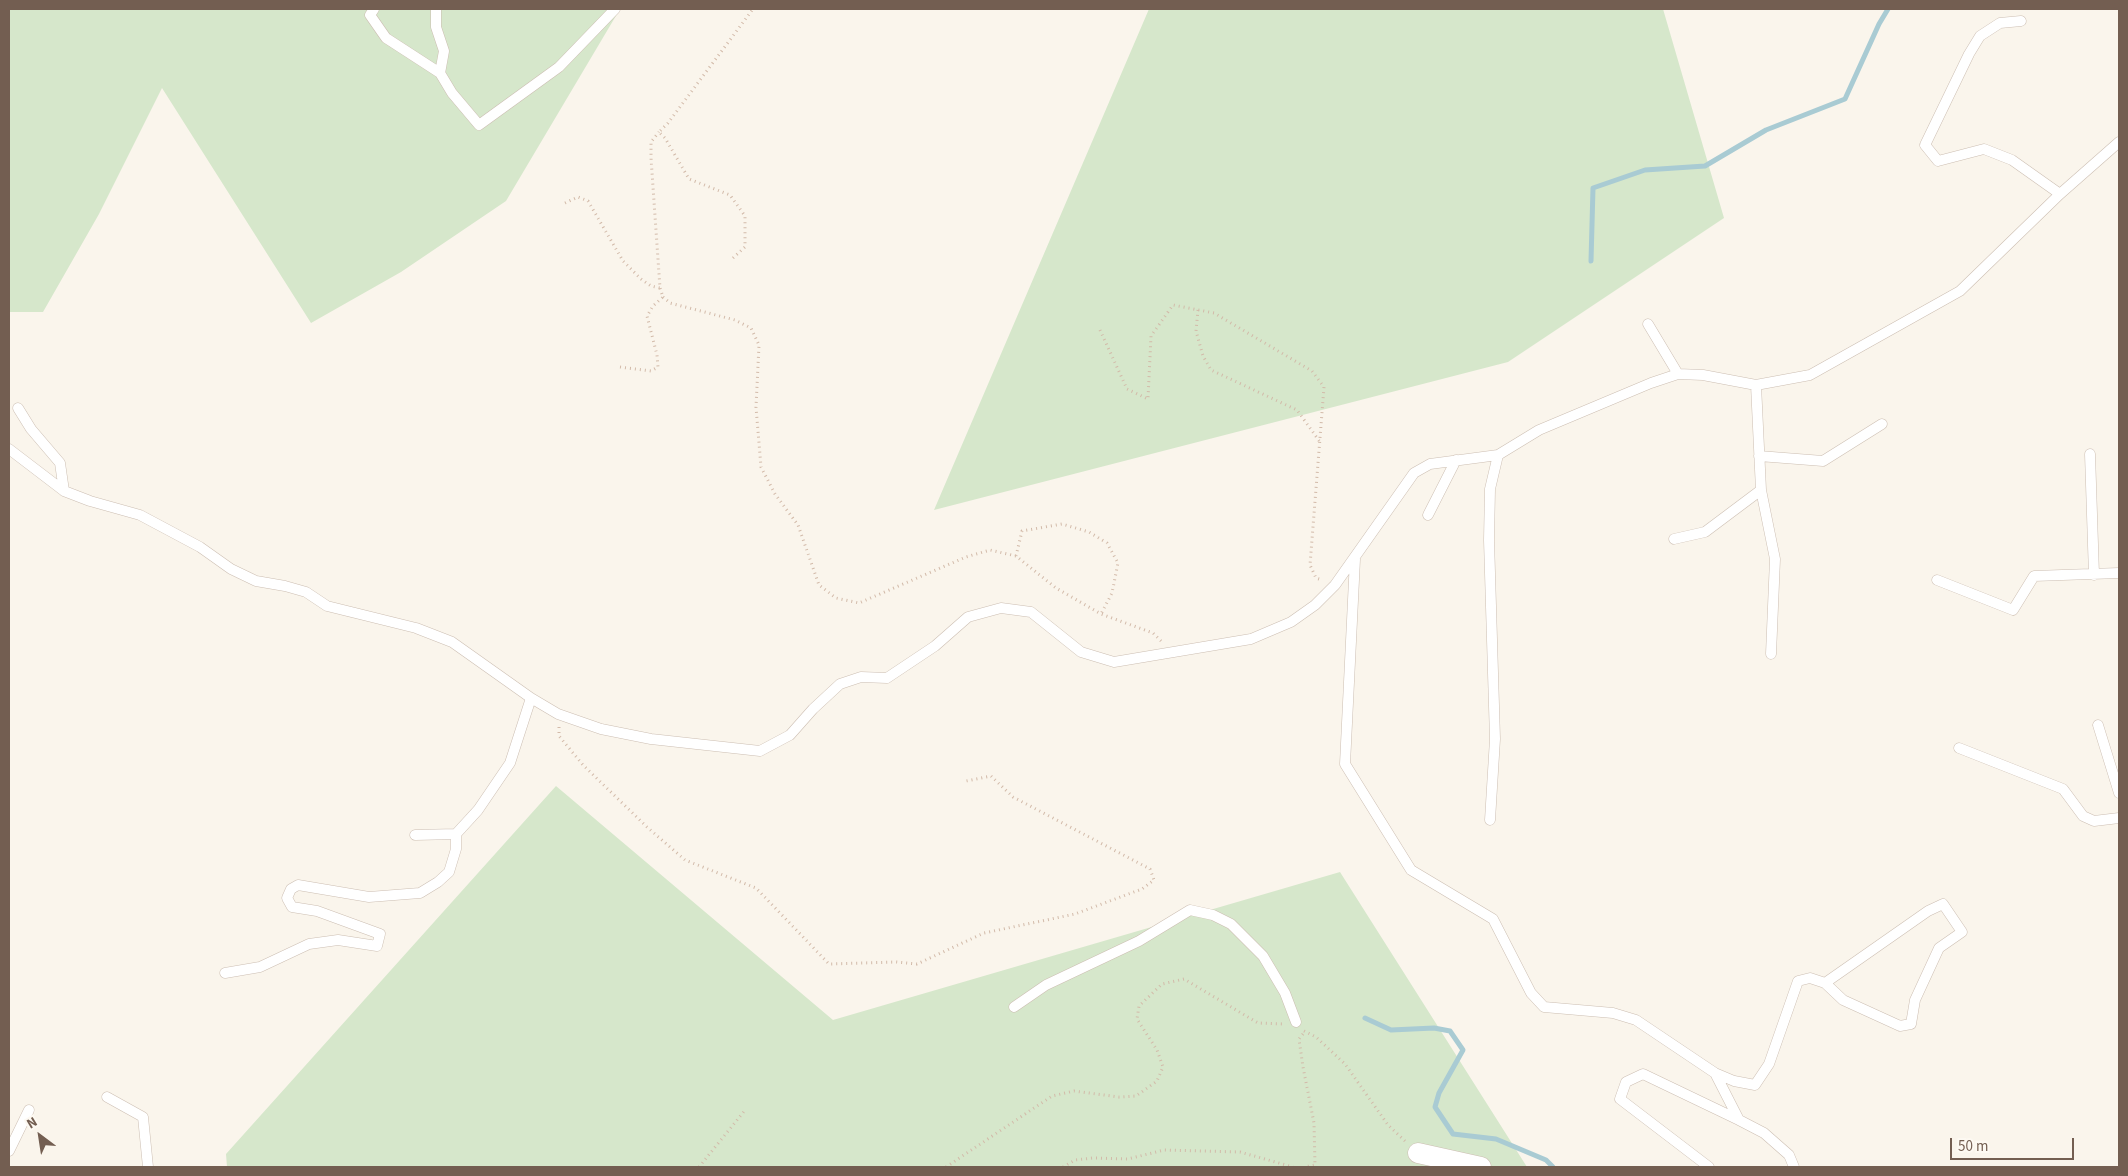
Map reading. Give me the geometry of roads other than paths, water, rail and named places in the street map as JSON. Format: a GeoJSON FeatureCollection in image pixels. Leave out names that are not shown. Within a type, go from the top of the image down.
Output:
{"type":"FeatureCollection","features":[{"type":"Feature","properties":{"kind":"street"},"geometry":{"type":"LineString","coordinates":[[1418,1154],[1481,1167]]}},
{"type":"Feature","properties":{"kind":"lane"},"geometry":{"type":"LineString","coordinates":[[374,9],[370,15],[386,38],[440,73],[452,93],[479,125],[559,67],[615,9]]}},
{"type":"Feature","properties":{"kind":"lane"},"geometry":{"type":"LineString","coordinates":[[436,9],[436,27],[444,51],[440,73]]}},
{"type":"Feature","properties":{"kind":"lane"},"geometry":{"type":"LineString","coordinates":[[2021,21],[2000,23],[1980,36],[1969,54],[1925,145],[1938,161],[1984,148],[2012,160],[2060,194]]}},
{"type":"Feature","properties":{"kind":"lane"},"geometry":{"type":"LineString","coordinates":[[9,449],[64,491],[90,501],[140,515],[200,546],[231,569],[256,581],[306,592],[328,606],[416,628],[452,642],[531,698],[558,714],[601,729],[643,737],[760,751],[790,735],[813,709],[840,684],[861,677],[887,678],[935,646],[968,617],[1001,608],[1031,612],[1081,652],[1114,662],[1251,639],[1291,622],[1315,605],[1336,585],[1414,473],[1430,464],[1498,455],[1539,430],[1651,383],[1678,374],[1722,377],[1756,385],[1810,375],[1960,291],[2060,194],[2119,142]]}},
{"type":"Feature","properties":{"kind":"lane"},"geometry":{"type":"LineString","coordinates":[[1648,324],[1678,374]]}},
{"type":"Feature","properties":{"kind":"lane"},"geometry":{"type":"LineString","coordinates":[[1756,385],[1761,490],[1775,559],[1771,654]]}},
{"type":"Feature","properties":{"kind":"lane"},"geometry":{"type":"LineString","coordinates":[[18,408],[31,429],[60,463],[64,491]]}},
{"type":"Feature","properties":{"kind":"lane"},"geometry":{"type":"LineString","coordinates":[[1759,456],[1823,461],[1882,424]]}},
{"type":"Feature","properties":{"kind":"lane"},"geometry":{"type":"LineString","coordinates":[[2090,454],[2094,575]]}},
{"type":"Feature","properties":{"kind":"lane"},"geometry":{"type":"LineString","coordinates":[[1490,820],[1495,739],[1489,540],[1490,489],[1498,455]]}},
{"type":"Feature","properties":{"kind":"lane"},"geometry":{"type":"LineString","coordinates":[[1428,515],[1456,460]]}},
{"type":"Feature","properties":{"kind":"lane"},"geometry":{"type":"LineString","coordinates":[[1674,539],[1705,532],[1761,490]]}},
{"type":"Feature","properties":{"kind":"lane"},"geometry":{"type":"LineString","coordinates":[[1355,556],[1345,764],[1411,870],[1493,919],[1531,993],[1544,1007],[1613,1013],[1636,1020],[1715,1073],[1734,1081],[1755,1085],[1769,1064],[1798,980],[1810,978],[1824,983],[1843,1000],[1900,1026],[1911,1024],[1914,1000],[1939,948],[1962,932],[1943,904],[1928,911],[1824,983]]}},
{"type":"Feature","properties":{"kind":"lane"},"geometry":{"type":"LineString","coordinates":[[1937,580],[2013,610],[2034,576],[2119,573]]}},
{"type":"Feature","properties":{"kind":"lane"},"geometry":{"type":"LineString","coordinates":[[225,973],[260,967],[309,944],[338,940],[377,946],[380,934],[316,910],[292,907],[287,898],[291,889],[298,885],[369,897],[420,893],[438,882],[449,872],[456,849],[456,834],[478,810],[510,763],[531,698]]}},
{"type":"Feature","properties":{"kind":"lane"},"geometry":{"type":"LineString","coordinates":[[2098,726],[2119,792]]}},
{"type":"Feature","properties":{"kind":"lane"},"geometry":{"type":"LineString","coordinates":[[1959,748],[2063,789],[2083,816],[2089,819],[2094,821],[2119,818]]}},
{"type":"Feature","properties":{"kind":"lane"},"geometry":{"type":"LineString","coordinates":[[415,834],[456,834]]}},
{"type":"Feature","properties":{"kind":"lane"},"geometry":{"type":"LineString","coordinates":[[1014,1007],[1046,985],[1139,941],[1190,910],[1213,915],[1232,924],[1263,956],[1285,993],[1296,1022]]}},
{"type":"Feature","properties":{"kind":"lane"},"geometry":{"type":"LineString","coordinates":[[1715,1073],[1739,1120]]}},
{"type":"Feature","properties":{"kind":"lane"},"geometry":{"type":"LineString","coordinates":[[1709,1167],[1620,1099],[1626,1082],[1643,1074],[1739,1120],[1764,1133],[1789,1155],[1794,1167]]}},
{"type":"Feature","properties":{"kind":"lane"},"geometry":{"type":"LineString","coordinates":[[107,1098],[143,1118],[148,1167]]}},
{"type":"Feature","properties":{"kind":"lane"},"geometry":{"type":"LineString","coordinates":[[9,1150],[29,1110]]}},
{"type":"Feature","properties":{"kind":"waterway"},"geometry":{"type":"LineString","coordinates":[[1591,261],[1593,188],[1645,170],[1705,166],[1766,130],[1845,99],[1879,24],[1888,9]]}},
{"type":"Feature","properties":{"kind":"waterway"},"geometry":{"type":"LineString","coordinates":[[1365,1018],[1391,1030],[1434,1028],[1450,1031],[1463,1050],[1439,1093],[1435,1107],[1453,1134],[1496,1139],[1546,1160],[1553,1167]]}}]}
